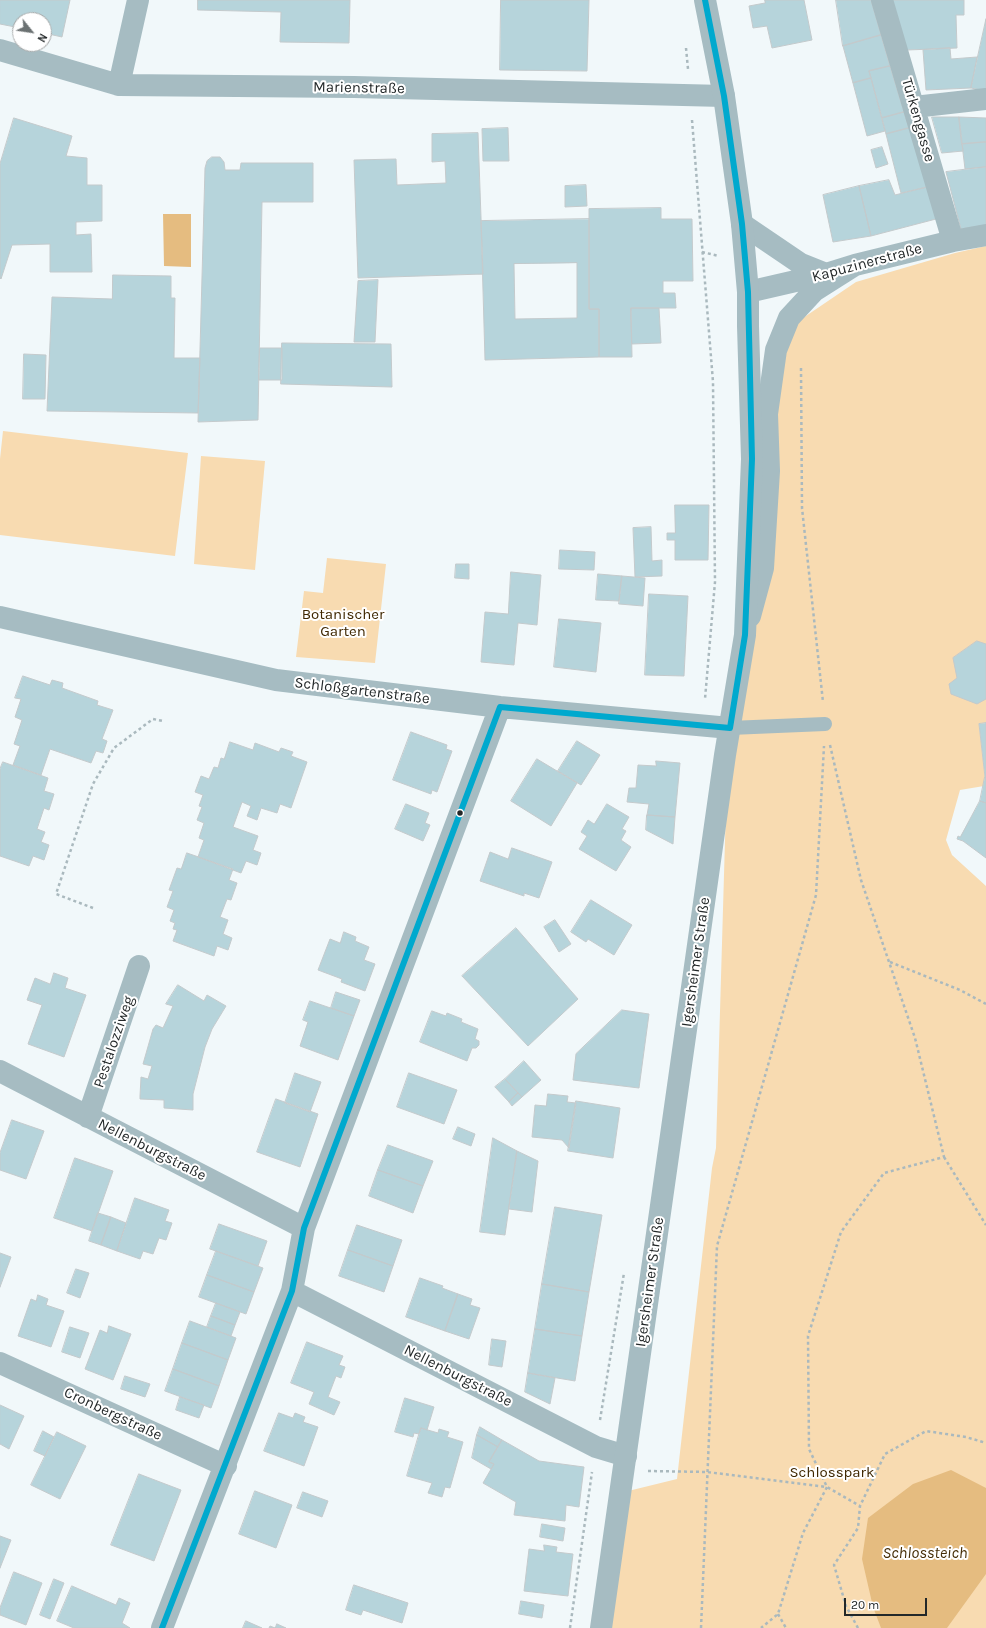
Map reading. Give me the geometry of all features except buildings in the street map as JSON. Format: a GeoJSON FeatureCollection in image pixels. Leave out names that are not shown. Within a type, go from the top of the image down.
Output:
{"type":"FeatureCollection","features":[{"type":"Feature","properties":{"kind":"street"},"geometry":{"type":"LineString","coordinates":[[119,85],[138,0]]}},
{"type":"Feature","properties":{"kind":"street","name":"Igersheimer Straße"},"geometry":{"type":"LineString","coordinates":[[601,1628],[730,728],[745,635],[752,459],[748,292],[742,224],[724,96],[705,0]]}},
{"type":"Feature","properties":{"kind":"street","name":"Türkengasse"},"geometry":{"type":"LineString","coordinates":[[882,0],[953,241]]}},
{"type":"Feature","properties":{"kind":"street","name":"Marienstraße"},"geometry":{"type":"LineString","coordinates":[[0,50],[119,85],[354,87],[724,96]]}},
{"type":"Feature","properties":{"kind":"street"},"geometry":{"type":"LineString","coordinates":[[914,107],[986,98]]}},
{"type":"Feature","properties":{"kind":"street"},"geometry":{"type":"LineString","coordinates":[[742,224],[801,264],[826,274]]}},
{"type":"Feature","properties":{"kind":"street","name":"Kapuzinerstraße"},"geometry":{"type":"LineString","coordinates":[[748,292],[826,274],[855,265],[953,241],[986,235]]}},
{"type":"Feature","properties":{"kind":"street"},"geometry":{"type":"LineString","coordinates":[[745,635],[763,568],[769,471],[766,414],[776,350],[789,318],[814,291],[855,265]]}},
{"type":"Feature","properties":{"kind":"street","name":"Schloßgartenstraße"},"geometry":{"type":"LineString","coordinates":[[0,617],[276,680],[500,707],[730,728]]}},
{"type":"Feature","properties":{"kind":"street"},"geometry":{"type":"LineString","coordinates":[[162,1628],[226,1466],[292,1292],[304,1228],[500,707]]}},
{"type":"Feature","properties":{"kind":"street","name":"Pestalozziweg"},"geometry":{"type":"LineString","coordinates":[[88,1117],[139,966]]}},
{"type":"Feature","properties":{"kind":"street","name":"Nellenburgstraße"},"geometry":{"type":"LineString","coordinates":[[0,1071],[304,1228]]}},
{"type":"Feature","properties":{"kind":"street","name":"Nellenburgstraße"},"geometry":{"type":"LineString","coordinates":[[292,1292],[596,1447],[626,1456]]}},
{"type":"Feature","properties":{"kind":"street","name":"Cronbergstraße"},"geometry":{"type":"LineString","coordinates":[[0,1363],[226,1466]]}},
{"type":"Feature","properties":{"kind":"lane"},"geometry":{"type":"LineString","coordinates":[[730,728],[825,724]]}},
{"type":"Feature","properties":{"kind":"path"},"geometry":{"type":"LineString","coordinates":[[686,44],[713,382],[716,582],[702,726]]}},
{"type":"Feature","properties":{"kind":"path"},"geometry":{"type":"LineString","coordinates":[[801,367],[802,508],[825,724],[861,880],[915,1038],[944,1157],[986,1224]]}},
{"type":"Feature","properties":{"kind":"path"},"geometry":{"type":"LineString","coordinates":[[93,908],[56,894],[93,784],[114,748],[153,719],[163,721]]}},
{"type":"Feature","properties":{"kind":"path"},"geometry":{"type":"LineString","coordinates":[[701,1628],[717,1246],[816,895],[825,724]]}},
{"type":"Feature","properties":{"kind":"path"},"geometry":{"type":"LineString","coordinates":[[889,961],[960,990],[986,1004]]}},
{"type":"Feature","properties":{"kind":"path"},"geometry":{"type":"LineString","coordinates":[[827,1487],[809,1450],[808,1336],[841,1232],[884,1173],[944,1157]]}},
{"type":"Feature","properties":{"kind":"path"},"geometry":{"type":"LineString","coordinates":[[570,1628],[624,1267]]}},
{"type":"Feature","properties":{"kind":"path"},"geometry":{"type":"LineString","coordinates":[[858,1628],[846,1606],[834,1565],[858,1528],[860,1506],[885,1454],[926,1431],[986,1443]]}},
{"type":"Feature","properties":{"kind":"path"},"geometry":{"type":"LineString","coordinates":[[707,1472],[827,1487],[860,1506]]}},
{"type":"Feature","properties":{"kind":"path"},"geometry":{"type":"LineString","coordinates":[[761,1628],[778,1614],[803,1533],[827,1487]]}},
{"type":"Feature","properties":{"kind":"path"},"geometry":{"type":"LineString","coordinates":[[778,1614],[786,1628]]}},
{"type":"Feature","properties":{"kind":"green space","name":"Schlosspark"},"geometry":{"type":"Polygon","coordinates":[[[986,246],[986,723],[979,724],[985,777],[984,786],[960,790],[946,840],[952,855],[986,886],[986,1628],[601,1628],[620,1493],[677,1479],[712,1168],[716,1148],[728,738],[776,350],[800,320],[856,282],[955,253],[986,246]]]}},
{"type":"Feature","properties":{"kind":"green space"},"geometry":{"type":"Polygon","coordinates":[[[3,431],[188,453],[175,556],[0,535],[0,459],[3,431]]]}},
{"type":"Feature","properties":{"kind":"green space"},"geometry":{"type":"Polygon","coordinates":[[[201,456],[265,461],[255,570],[194,564],[201,456]]]}},
{"type":"Feature","properties":{"kind":"green space","name":"Botanischer Garten"},"geometry":{"type":"Polygon","coordinates":[[[327,558],[386,564],[375,663],[296,657],[304,591],[323,593],[327,558]]]}},
{"type":"Feature","properties":{"kind":"water"},"geometry":{"type":"Polygon","coordinates":[[[163,214],[191,214],[191,267],[164,266],[163,214]]]}},
{"type":"Feature","properties":{"kind":"water","name":"Schlossteich"},"geometry":{"type":"Polygon","coordinates":[[[951,1470],[986,1488],[986,1574],[947,1628],[881,1628],[873,1607],[862,1559],[868,1518],[913,1484],[951,1470]]]}},
{"type":"Feature","properties":{"kind":"transit line"},"geometry":{"type":"LineString","coordinates":[[162,1628],[292,1291],[304,1228],[500,707],[730,728],[745,635],[752,459],[748,292],[742,224],[724,96],[705,0]]}}]}
